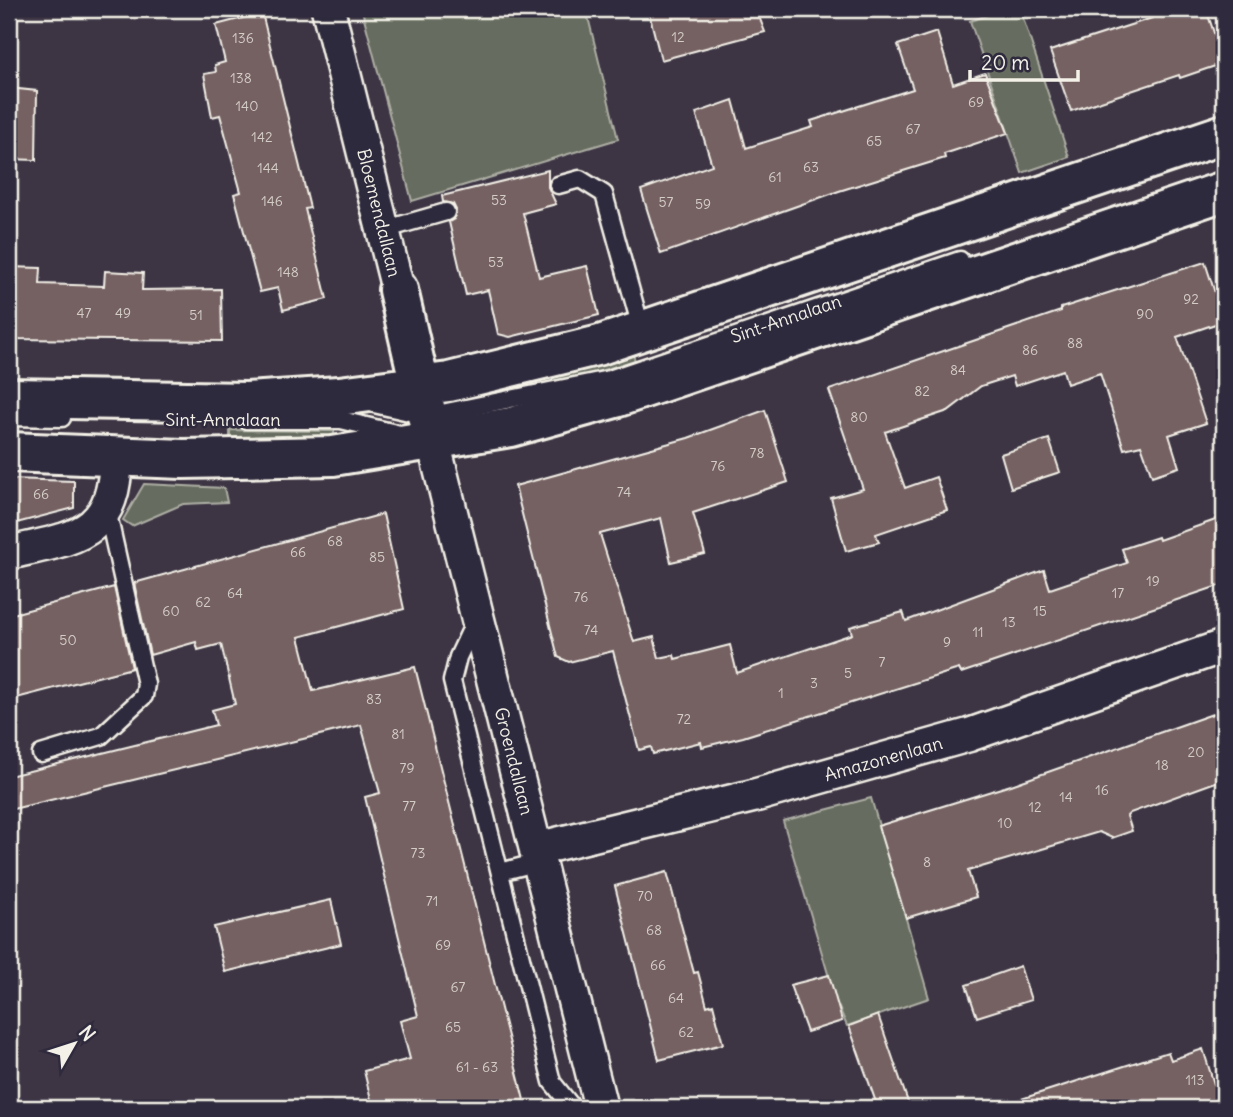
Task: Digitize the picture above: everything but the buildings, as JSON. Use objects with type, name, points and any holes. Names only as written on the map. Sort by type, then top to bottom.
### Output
[{"type":"main road","name":"Sint-Annalaan","points":[[9,453],[250,460],[345,455],[427,415],[600,345],[1224,134]]},
{"type":"main road","name":"Sint-Annalaan","points":[[9,398],[247,402],[339,396],[427,415],[511,427],[615,398],[1224,191]]},
{"type":"main road","name":"Bloemendallaan","points":[[398,290],[427,415]]},
{"type":"street","name":"Bloemendallaan","points":[[328,9],[398,290]]},
{"type":"street","name":"Groendallaan","points":[[427,415],[601,1108]]},
{"type":"street","points":[[9,553],[71,538],[93,525],[107,509],[115,485],[116,455]]},
{"type":"street","name":"Amazonenlaan","points":[[538,856],[909,753],[1224,646]]},
{"type":"lane","points":[[558,185],[580,179],[604,194],[642,331]]},
{"type":"lane","points":[[383,230],[446,212]]},
{"type":"lane","name":"Sint-Annalaan","points":[[228,420],[341,420],[427,415],[609,379],[980,254]]},
{"type":"lane","points":[[9,417],[74,418]]},
{"type":"lane","points":[[41,754],[101,736],[144,696],[146,684],[107,509]]},
{"type":"lane","points":[[477,616],[458,657],[452,681],[552,1082],[573,1108]]},
{"type":"lane","points":[[500,872],[538,856]]},
{"type":"green space","points":[[586,9],[618,139],[412,201],[362,10]]},
{"type":"green space","points":[[1006,9],[1020,9],[1069,157],[1022,173],[970,21]]},
{"type":"green space","points":[[629,345],[635,360],[568,381],[512,392],[509,379]]},
{"type":"green space","points":[[230,430],[334,431],[335,446],[230,450]]},
{"type":"green space","points":[[144,484],[224,488],[227,502],[183,504],[132,526],[123,520]]},
{"type":"green space","points":[[871,798],[929,998],[847,1026],[836,1001],[783,821]]}]
